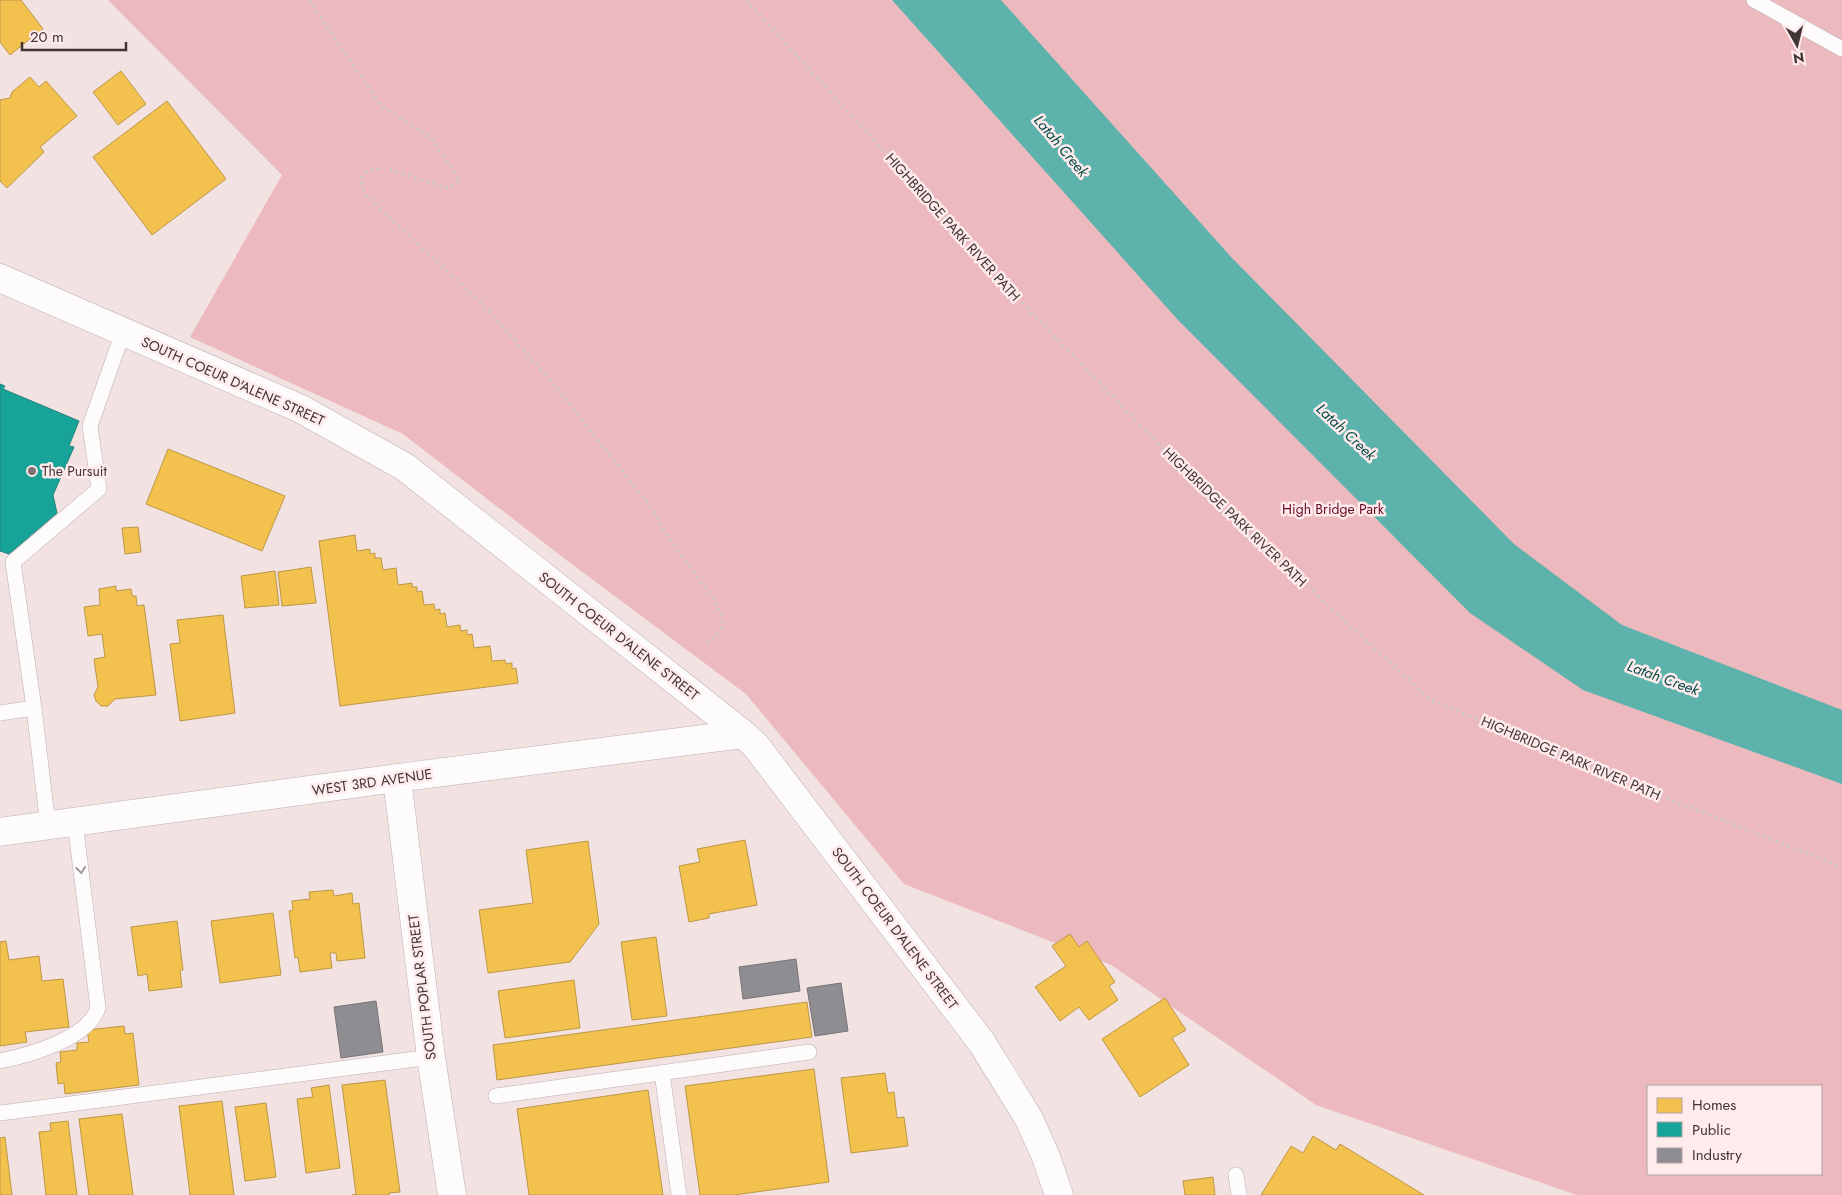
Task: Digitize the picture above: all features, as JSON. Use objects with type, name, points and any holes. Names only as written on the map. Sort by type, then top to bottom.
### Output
[{"type":"street","name":"SOUTH COEUR D'ALENE STREET","points":[[0,278],[301,409],[405,468],[743,734],[756,746],[982,1043],[1029,1119],[1046,1157],[1059,1195]]},
{"type":"street","name":"WEST 3RD AVENUE","points":[[0,832],[397,778],[743,734]]},
{"type":"street","name":"SOUTH POPLAR STREET","points":[[397,778],[430,1058],[452,1195]]},
{"type":"lane","points":[[1754,0],[1842,49]]},
{"type":"lane","points":[[48,826],[34,708],[13,562],[99,489],[90,426],[124,332]]},
{"type":"lane","points":[[0,713],[34,708]]},
{"type":"lane","points":[[0,1061],[40,1051],[64,1040],[96,1016],[98,1008],[75,822]]},
{"type":"lane","points":[[496,1096],[810,1052]]},
{"type":"lane","points":[[0,1113],[430,1058]]},
{"type":"lane","points":[[662,1073],[679,1195]]},
{"type":"lane","points":[[1236,1175],[1239,1195]]},
{"type":"path","points":[[309,0],[380,105],[431,138],[460,180],[448,188],[385,168],[366,171],[360,181],[366,195],[482,304],[551,381],[651,507],[675,548],[715,600],[722,619],[721,629],[708,643]]},
{"type":"path","name":"HIGHBRIDGE PARK RIVER PATH","points":[[746,0],[1027,308],[1206,494],[1431,700],[1674,801],[1842,867]]},
{"type":"green space","name":"High Bridge Park","points":[[108,0],[1842,0],[1842,1195],[1577,1195],[1316,1105],[1111,965],[904,884],[746,694],[565,559],[403,434],[190,337],[282,175]]},
{"type":"water","name":"Latah Creek","points":[[892,0],[1001,0],[1232,258],[1514,544],[1622,625],[1842,710],[1842,784],[1583,690],[1470,613],[1178,320]]},
{"type":"building: Homes","points":[[0,0],[21,0],[43,29],[10,55],[0,42]]},
{"type":"building: Homes","points":[[121,71],[146,104],[118,125],[93,92]]},
{"type":"building: Homes","points":[[30,77],[39,87],[46,81],[77,116],[40,147],[44,152],[7,188],[0,181],[0,100],[10,98],[12,92]]},
{"type":"building: Homes","points":[[167,101],[226,179],[152,235],[93,157]]},
{"type":"building: Homes","points":[[168,449],[285,496],[262,551],[146,504]]},
{"type":"building: Homes","points":[[138,527],[141,552],[125,554],[122,528]]},
{"type":"building: Homes","points":[[355,535],[357,551],[370,549],[370,554],[375,553],[375,558],[381,558],[383,570],[396,568],[398,585],[412,583],[412,587],[417,587],[417,592],[422,591],[424,605],[434,604],[435,610],[440,609],[440,614],[445,613],[447,627],[460,625],[461,631],[467,630],[467,635],[472,634],[474,648],[490,646],[492,661],[505,660],[506,664],[512,663],[512,669],[516,668],[518,683],[340,706],[319,541]]},
{"type":"building: Homes","points":[[311,567],[316,603],[282,606],[278,572]]},
{"type":"building: Homes","points":[[275,571],[279,605],[245,608],[241,576]]},
{"type":"building: Homes","points":[[116,586],[116,591],[131,589],[132,596],[136,596],[137,606],[144,605],[156,695],[115,699],[108,706],[101,706],[96,701],[94,695],[98,687],[94,659],[105,657],[102,634],[88,636],[84,607],[100,605],[99,589]]},
{"type":"building: Homes","points":[[223,615],[235,713],[180,721],[170,644],[180,643],[177,620]]},
{"type":"building: Homes","points":[[745,840],[757,905],[709,914],[709,918],[689,922],[679,866],[700,862],[697,849]]},
{"type":"building: Homes","points":[[588,841],[599,924],[570,962],[488,973],[479,910],[533,903],[526,850]]},
{"type":"building: Homes","points":[[333,890],[334,896],[352,893],[353,904],[359,903],[365,958],[337,961],[336,953],[330,953],[332,968],[300,972],[298,957],[295,958],[289,911],[293,910],[292,901],[310,899],[309,892]]},
{"type":"building: Homes","points":[[273,913],[281,975],[220,983],[211,921]]},
{"type":"building: Homes","points":[[177,921],[183,970],[180,970],[182,987],[149,991],[147,974],[138,976],[131,927]]},
{"type":"building: Homes","points":[[1070,934],[1079,947],[1087,941],[1115,982],[1109,986],[1118,1000],[1089,1020],[1079,1007],[1060,1021],[1035,987],[1066,966],[1052,946]]},
{"type":"building: Homes","points":[[656,937],[667,1016],[632,1020],[621,942]]},
{"type":"building: Homes","points":[[6,941],[9,960],[39,956],[42,981],[63,979],[69,1027],[25,1032],[27,1042],[0,1046],[0,942]]},
{"type":"building: Homes","points":[[574,980],[580,1028],[505,1038],[498,991]]},
{"type":"building: Homes","points":[[1165,998],[1186,1030],[1172,1038],[1189,1065],[1140,1097],[1102,1039]]},
{"type":"building: Homes","points":[[807,1002],[812,1037],[497,1080],[493,1045]]},
{"type":"building: Homes","points":[[124,1026],[125,1034],[133,1033],[139,1085],[65,1094],[64,1083],[58,1084],[56,1063],[61,1062],[60,1052],[77,1050],[77,1043],[89,1042],[87,1030]]},
{"type":"building: Homes","points":[[814,1069],[829,1182],[734,1195],[700,1195],[685,1086]]},
{"type":"building: Homes","points":[[885,1073],[888,1093],[894,1092],[897,1118],[904,1117],[908,1146],[851,1153],[841,1078]]},
{"type":"building: Homes","points":[[385,1080],[400,1192],[389,1193],[389,1195],[352,1195],[356,1194],[342,1085]]},
{"type":"building: Homes","points":[[329,1085],[340,1168],[306,1173],[297,1099],[313,1097],[311,1088]]},
{"type":"building: Homes","points":[[648,1090],[663,1195],[529,1195],[517,1109]]},
{"type":"building: Homes","points":[[222,1101],[234,1195],[190,1195],[179,1106]]},
{"type":"building: Homes","points":[[266,1103],[276,1177],[245,1181],[235,1107]]},
{"type":"building: Homes","points":[[122,1114],[133,1195],[89,1195],[79,1119]]},
{"type":"building: Homes","points":[[68,1121],[77,1195],[46,1195],[39,1132],[51,1131],[50,1123]]},
{"type":"building: Homes","points":[[1313,1136],[1336,1150],[1340,1144],[1424,1195],[1261,1195],[1291,1146],[1303,1153]]},
{"type":"building: Homes","points":[[5,1137],[12,1195],[0,1195],[0,1138]]},
{"type":"building: Homes","points":[[1213,1177],[1215,1195],[1185,1195],[1183,1181]]},
{"type":"building: Public","name":"The Pursuit","points":[[0,384],[5,386],[3,389],[79,421],[69,446],[74,447],[53,495],[57,513],[9,554],[0,551]]},
{"type":"building: Industry","points":[[796,959],[800,991],[743,999],[739,967]]},
{"type":"building: Industry","points":[[841,983],[848,1031],[815,1036],[807,988]]},
{"type":"building: Industry","points":[[376,1001],[383,1052],[341,1058],[334,1007]]},
{"type":"place","name":"The Pursuit","points":[[32,471]]}]
